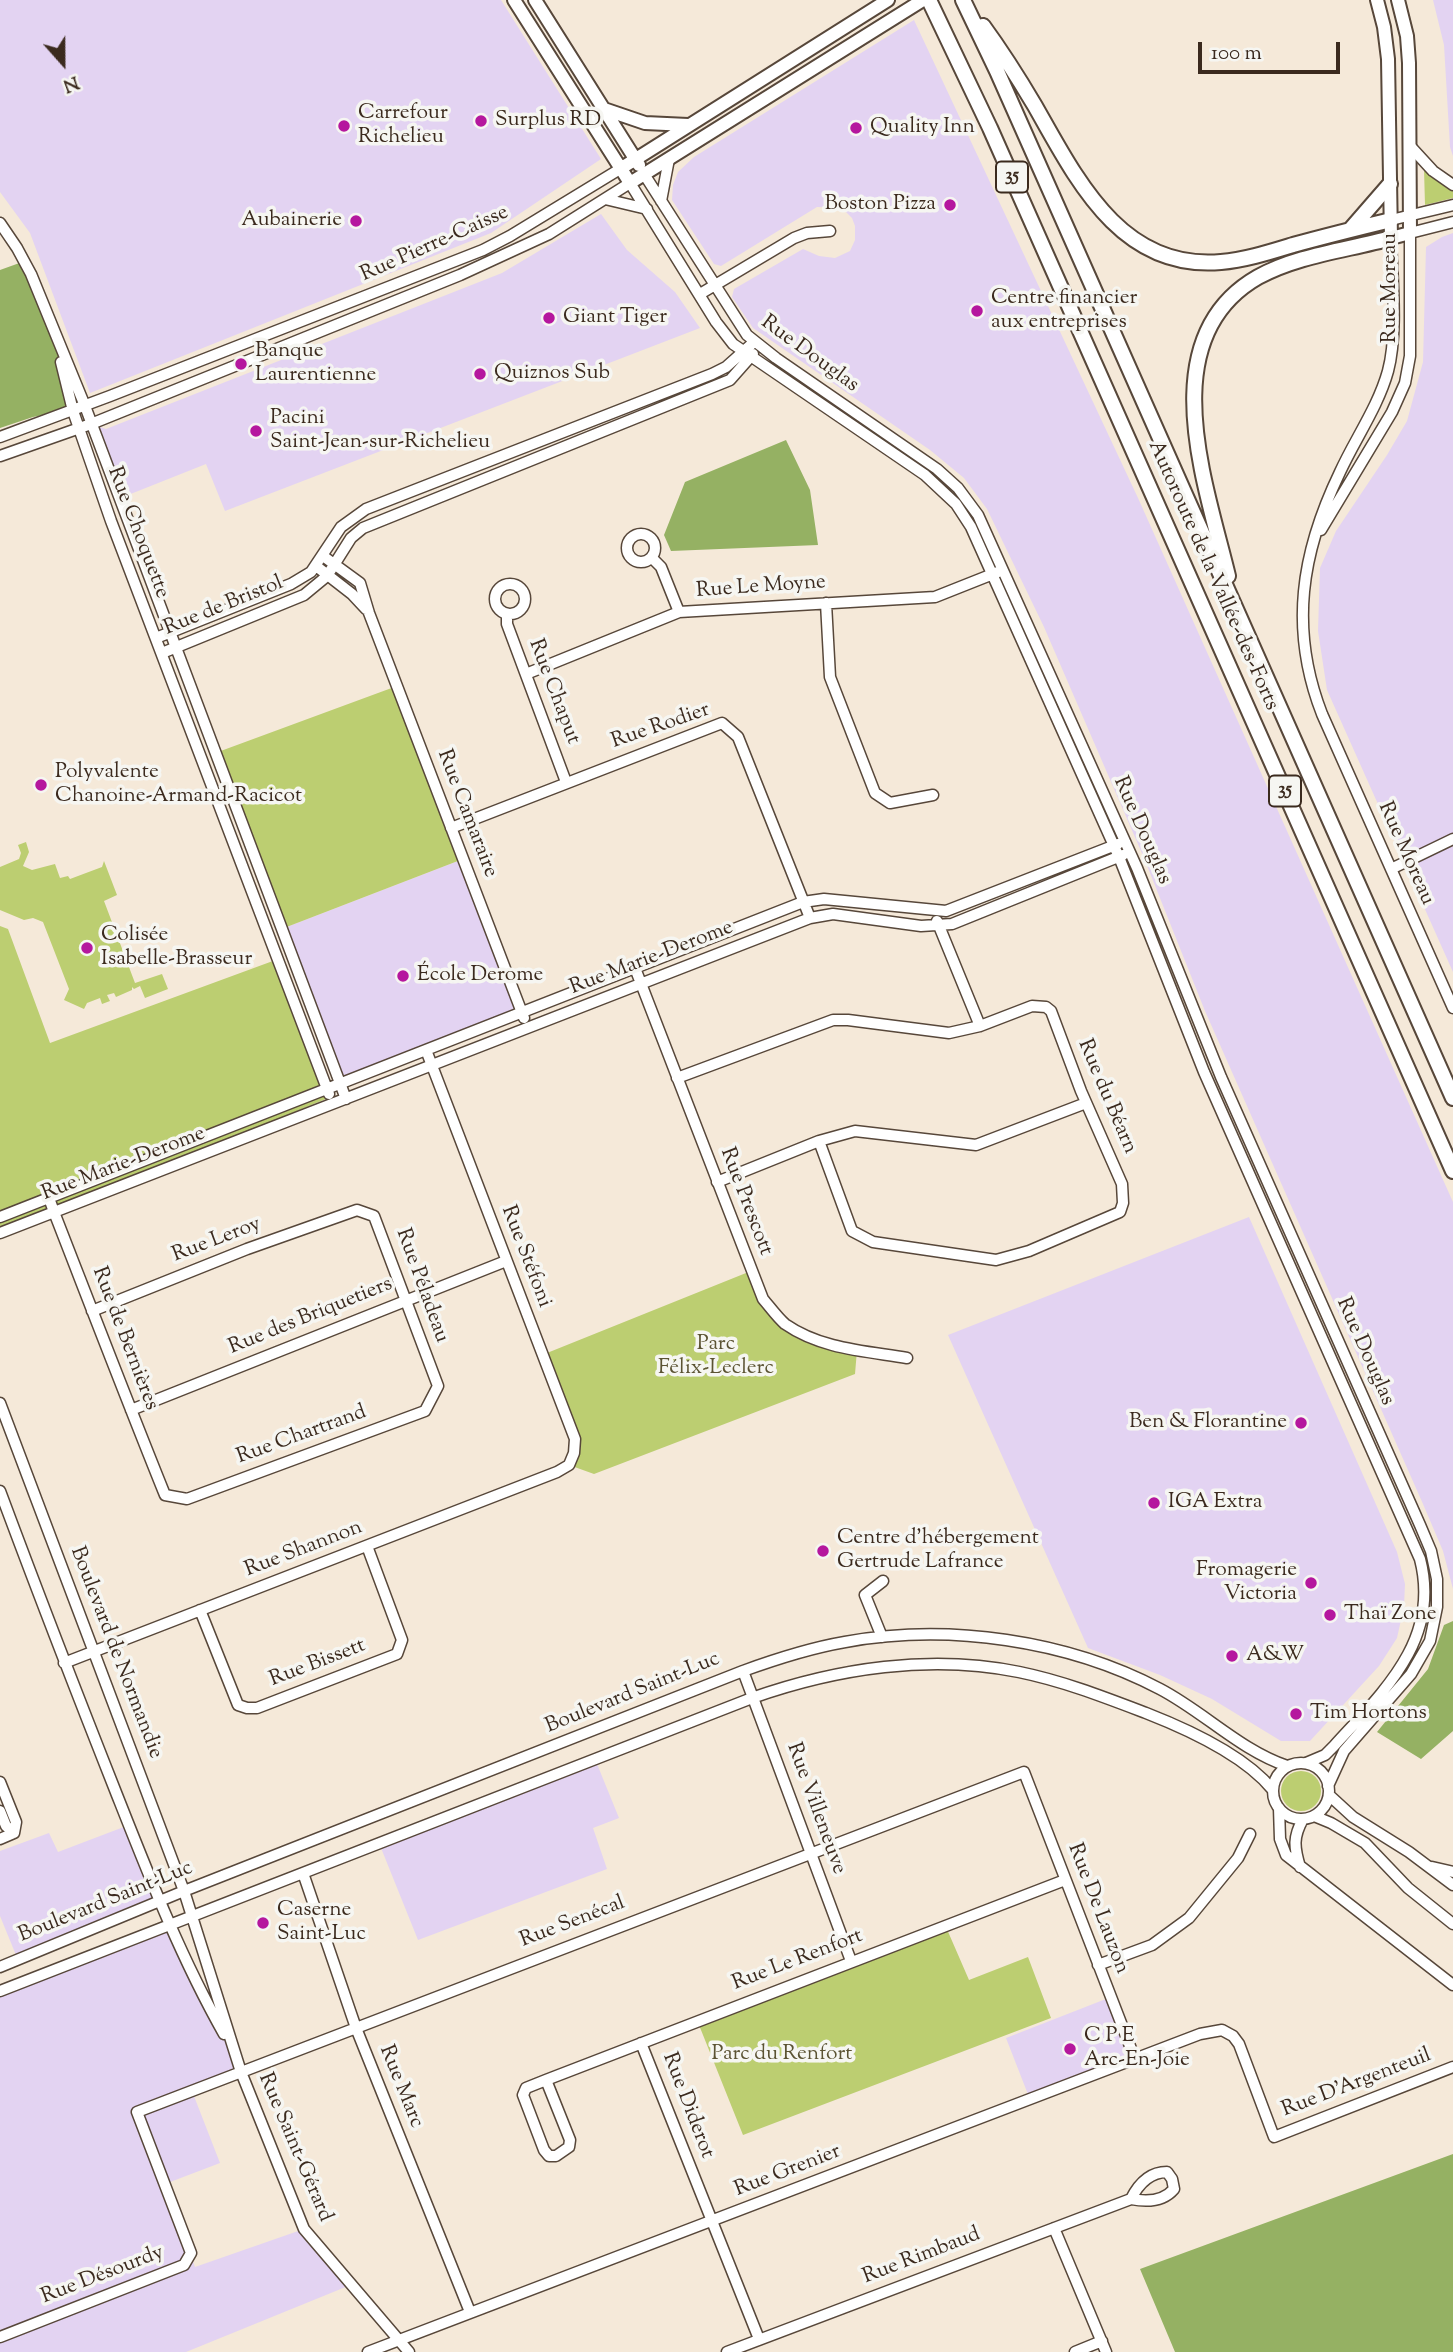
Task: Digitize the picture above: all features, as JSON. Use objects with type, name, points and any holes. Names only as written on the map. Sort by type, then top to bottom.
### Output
[{"type":"highway","name":"Autoroute de la Vallée-des-Forts","points":[[925,0],[962,67],[1453,1171]]},
{"type":"highway","name":"Autoroute de la Vallée-des-Forts","points":[[964,0],[1453,1098]]},
{"type":"highway","points":[[964,0],[1015,71],[1069,166],[1091,198],[1115,225],[1146,248],[1184,261],[1223,262],[1391,220]]},
{"type":"highway","points":[[1350,230],[1390,184]]},
{"type":"highway","points":[[1237,611],[1198,445],[1194,378],[1202,345],[1225,306],[1259,277],[1301,260],[1391,238]]},
{"type":"main road","name":"Rue Douglas","points":[[514,0],[630,183]]},
{"type":"main road","name":"Rue Douglas","points":[[535,0],[644,174]]},
{"type":"main road","name":"Rue Pierre-Caisse","points":[[620,169],[888,0]]},
{"type":"main road","name":"Rue Pierre-Caisse","points":[[630,183],[925,0]]},
{"type":"main road","name":"Rue Moreau","points":[[1377,0],[1388,59],[1391,238]]},
{"type":"main road","name":"Rue Moreau","points":[[1398,0],[1408,50],[1410,233]]},
{"type":"main road","points":[[604,109],[645,123],[689,125]]},
{"type":"main road","points":[[1391,238],[1410,233]]},
{"type":"street","points":[[1410,146],[1433,171],[1453,185]]},
{"type":"street","points":[[661,201],[669,159]]},
{"type":"street","name":"Rue Pierre-Caisse","points":[[0,437],[73,411],[483,250],[620,169]]},
{"type":"street","name":"Rue Douglas","points":[[644,174],[740,327],[757,344],[944,475],[974,508],[1130,852],[1221,1077],[1420,1525],[1434,1562],[1437,1604],[1432,1634],[1426,1650],[1406,1680],[1344,1751],[1329,1791]]},
{"type":"street","name":"Rue Pierre-Caisse","points":[[0,456],[91,424],[460,275],[549,234],[630,183]]},
{"type":"street","name":"Rue Douglas","points":[[630,183],[728,339],[746,354],[915,468],[941,489],[967,519],[1119,857],[1205,1072],[1413,1541],[1422,1566],[1423,1610],[1419,1631],[1409,1656],[1334,1746],[1325,1755],[1306,1763]]},
{"type":"street","points":[[605,199],[647,209]]},
{"type":"street","points":[[1391,220],[1453,205]]},
{"type":"street","points":[[1410,233],[1453,222]]},
{"type":"street","name":"Rue Choquette","points":[[0,223],[31,274],[85,406],[346,1099]]},
{"type":"street","points":[[699,294],[794,238],[807,233],[830,231]]},
{"type":"street","name":"Rue Moreau","points":[[1310,552],[1392,412],[1405,383],[1410,356],[1410,233]]},
{"type":"street","name":"Rue Moreau","points":[[1391,238],[1392,342],[1389,367],[1381,391],[1334,485],[1310,552],[1303,584],[1302,621],[1312,684],[1322,714],[1453,1008]]},
{"type":"street","name":"Rue Choquette","points":[[54,335],[73,411],[107,511],[333,1104]]},
{"type":"street","name":"Rue de Bristol","points":[[156,638],[291,584],[311,572],[341,527],[366,509],[722,370],[757,344]]},
{"type":"street","name":"Rue de Bristol","points":[[162,653],[304,594],[327,576],[351,538],[363,528],[730,380],[746,354]]},
{"type":"street","points":[[601,417],[606,430]]},
{"type":"street","points":[[465,472],[471,483]]},
{"type":"street","name":"Rue Camaraire","points":[[323,556],[360,583],[369,613],[527,1028]]},
{"type":"street","points":[[652,558],[661,567],[679,612]]},
{"type":"street","name":"Rue Camaraire","points":[[316,566],[352,594],[369,613]]},
{"type":"street","name":"Rue Le Moyne","points":[[526,674],[679,612],[935,597],[1004,570]]},
{"type":"street","points":[[826,603],[830,677],[875,793],[890,803],[933,795]]},
{"type":"street","name":"Rue Chaput","points":[[507,614],[507,624],[566,782]]},
{"type":"street","name":"Rue Rodier","points":[[451,828],[722,723],[738,737],[810,918]]},
{"type":"street","points":[[195,741],[209,736]]},
{"type":"street","points":[[1391,869],[1453,839]]},
{"type":"street","name":"Rue Marie-Derome","points":[[0,1217],[803,902],[824,899],[946,911],[1125,841]]},
{"type":"street","name":"Rue Marie-Derome","points":[[0,1233],[810,918],[833,914],[921,926],[952,924],[1130,852]]},
{"type":"street","points":[[248,881],[261,877]]},
{"type":"street","points":[[932,911],[980,1026]]},
{"type":"street","name":"Rue Prescott","points":[[635,968],[763,1299],[783,1322],[808,1337],[834,1346],[907,1358]]},
{"type":"street","name":"Rue du Béarn","points":[[677,1078],[834,1020],[949,1033],[980,1026],[1032,1006],[1046,1007],[1051,1011],[1086,1103],[1122,1184],[1123,1203],[1120,1212],[1029,1251],[996,1260],[873,1242],[852,1231],[818,1141]]},
{"type":"street","name":"Rue Stéfoni","points":[[426,1050],[575,1439],[569,1465],[556,1472]]},
{"type":"street","points":[[717,1182],[818,1141],[855,1131],[976,1145],[1086,1103]]},
{"type":"street","name":"Rue de Bernières","points":[[49,1198],[165,1495]]},
{"type":"street","name":"Rue Péladeau","points":[[357,1210],[374,1216],[438,1387]]},
{"type":"street","name":"Rue Leroy","points":[[92,1311],[247,1249],[357,1210]]},
{"type":"street","name":"Rue des Briquetiers","points":[[131,1410],[506,1261]]},
{"type":"street","name":"Rue Chartrand","points":[[165,1495],[187,1499],[425,1410],[438,1387]]},
{"type":"street","name":"Boulevard de Normandie","points":[[0,1403],[192,1918]]},
{"type":"street","name":"Rue Shannon","points":[[64,1663],[556,1472]]},
{"type":"street","points":[[0,1491],[64,1663],[170,1925]]},
{"type":"street","name":"Rue Bissett","points":[[200,1610],[238,1705],[247,1708],[257,1707],[397,1654],[402,1640],[367,1546]]},
{"type":"street","points":[[882,1637],[865,1595],[883,1581]]},
{"type":"street","name":"Boulevard Saint-Luc","points":[[0,1967],[184,1891],[743,1671],[802,1651],[846,1641],[926,1635],[998,1640],[1047,1648],[1104,1665],[1157,1688],[1190,1706],[1254,1751],[1287,1766]]},
{"type":"street","name":"Boulevard Saint-Luc","points":[[0,1991],[752,1698],[827,1675],[898,1665],[974,1666],[1008,1670],[1068,1684],[1177,1724],[1257,1772],[1272,1789]]},
{"type":"street","name":"Rue Villeneuve","points":[[743,1671],[851,1961]]},
{"type":"street","points":[[1453,1885],[1353,1817],[1329,1791],[1320,1772],[1306,1763],[1287,1766],[1278,1774],[1272,1789],[1279,1808],[1281,1845],[1286,1855],[1453,1985]]},
{"type":"street","name":"Rue Senécal","points":[[137,2112],[1024,1772]]},
{"type":"street","name":"Rue De Lauzon","points":[[1024,1772],[1135,2059]]},
{"type":"street","points":[[0,1782],[16,1822],[14,1833]]},
{"type":"street","points":[[1300,1867],[1294,1844],[1295,1834],[1309,1817],[1324,1808],[1329,1791]]},
{"type":"street","points":[[1279,1808],[1288,1815],[1331,1822],[1364,1843],[1408,1888],[1453,1924]]},
{"type":"street","points":[[0,1811],[6,1826],[14,1833]]},
{"type":"street","points":[[0,1839],[14,1833]]},
{"type":"street","points":[[1098,1965],[1152,1945],[1189,1919],[1238,1858],[1250,1834]]},
{"type":"street","points":[[1428,1866],[1453,1872]]},
{"type":"street","name":"Rue Marc","points":[[303,1873],[356,2028],[470,2312]]},
{"type":"street","name":"Rue Le Renfort","points":[[546,2080],[570,2140],[569,2147],[556,2157],[544,2150],[523,2095],[526,2088],[546,2080],[851,1961],[1065,1880]]},
{"type":"street","name":"Rue Saint-Gérard","points":[[192,1918],[233,2050],[304,2229],[409,2352]]},
{"type":"street","name":"Rue Saint-Gérard","points":[[170,1925],[200,1992],[233,2050]]},
{"type":"street","name":"Rue Grenier","points":[[368,2352],[1200,2034],[1222,2030],[1233,2036],[1239,2044],[1274,2137]]},
{"type":"street","name":"Rue Diderot","points":[[641,2043],[759,2339]]},
{"type":"street","name":"Rue D'Argenteuil","points":[[1274,2137],[1453,2067]]},
{"type":"street","name":"Rue Désourdy","points":[[0,2337],[184,2265],[191,2253],[137,2112]]},
{"type":"street","name":"Rue Rimbaud","points":[[727,2352],[1131,2199]]},
{"type":"street","points":[[1054,2228],[1106,2352]]},
{"type":"street","points":[[1075,2352],[1101,2341]]},
{"type":"shaded area","points":[[0,0],[501,0],[601,159],[491,233],[90,393],[30,233],[0,192]]},
{"type":"shaded area","points":[[1433,0],[1453,0],[1453,156],[1450,147],[1444,45]]},
{"type":"shaded area","points":[[914,20],[1138,498],[1453,1202],[1453,1589],[1443,1551],[1423,1504],[1205,1011],[1144,858],[1044,627],[987,509],[964,478],[930,450],[753,328],[732,297],[734,289],[803,249],[819,256],[835,258],[850,251],[855,240],[852,218],[842,208],[817,207],[721,266],[714,264],[672,200],[673,185],[678,172],[694,157]]},
{"type":"shaded area","points":[[601,214],[627,250],[675,292],[700,328],[225,511],[206,464],[118,499],[91,424],[106,429],[502,273]]},
{"type":"shaded area","points":[[1453,233],[1453,972],[1327,690],[1318,631],[1320,568],[1336,531],[1407,421],[1423,362],[1426,247]]},
{"type":"shaded area","name":"École Derome","points":[[463,859],[522,1012],[340,1084],[284,928]]},
{"type":"shaded area","points":[[1249,1217],[1397,1552],[1405,1584],[1404,1606],[1397,1638],[1379,1666],[1310,1741],[1281,1741],[1212,1699],[1160,1675],[1088,1648],[948,1335]]},
{"type":"shaded area","points":[[595,1759],[619,1818],[593,1828],[607,1869],[418,1940],[379,1843]]},
{"type":"shaded area","points":[[129,1825],[160,1902],[18,1960],[0,1916],[0,1851],[49,1833],[58,1852]]},
{"type":"shaded area","points":[[170,1925],[233,2050],[241,2072],[192,2091],[220,2163],[165,2184],[195,2267],[304,2229],[353,2284],[186,2352],[0,2352],[0,1991]]},
{"type":"shaded area","name":"C P E Arc-En-Joie","points":[[1111,1997],[1135,2059],[1029,2097],[1006,2038]]},
{"type":"green space","points":[[1424,169],[1453,191],[1453,198],[1425,205]]},
{"type":"green space","points":[[25,261],[59,349],[73,409],[33,417],[0,428],[0,270]]},
{"type":"green space","points":[[786,440],[810,490],[818,545],[671,551],[664,535],[685,482]]},
{"type":"green space","points":[[397,686],[463,859],[284,928],[218,752]]},
{"type":"green space","name":"Colisée Isabelle-Brasseur","points":[[26,842],[29,852],[23,866],[32,870],[55,864],[60,878],[68,876],[70,879],[102,867],[104,861],[117,895],[104,901],[135,983],[162,974],[168,989],[145,998],[140,986],[134,989],[132,987],[132,990],[116,997],[114,993],[107,995],[110,1001],[102,1004],[100,998],[87,1003],[84,1009],[64,1000],[69,989],[43,922],[33,918],[24,920],[0,910],[0,867],[19,859],[21,853],[18,845]]},
{"type":"green space","points":[[0,926],[8,929],[50,1043],[281,958],[333,1096],[0,1232]]},
{"type":"green space","name":"Parc Félix-Leclerc","points":[[751,1271],[763,1299],[808,1337],[857,1350],[855,1374],[594,1474],[569,1465],[575,1439],[542,1355]]},
{"type":"green space","points":[[1453,1621],[1453,1731],[1421,1759],[1377,1732],[1428,1669],[1444,1625]]},
{"type":"green space","points":[[1301,1771],[1315,1777],[1321,1791],[1315,1805],[1301,1811],[1287,1805],[1281,1791],[1287,1777]]},
{"type":"green space","name":"Parc du Renfort","points":[[946,1927],[969,1980],[1028,1957],[1051,2018],[743,2135],[697,2020]]},
{"type":"green space","points":[[1453,2154],[1453,2352],[1175,2352],[1140,2269]]},
{"type":"place","name":"Surplus RD","points":[[481,121]]},
{"type":"place","name":"Carrefour Richelieu","points":[[344,126]]},
{"type":"place","name":"Quality Inn","points":[[856,128]]},
{"type":"place","name":"Boston Pizza","points":[[950,205]]},
{"type":"place","name":"Aubainerie","points":[[356,221]]},
{"type":"place","name":"Centre financier aux entreprises","points":[[977,311]]},
{"type":"place","name":"Giant Tiger","points":[[549,318]]},
{"type":"place","name":"Banque Laurentienne","points":[[241,364]]},
{"type":"place","name":"Quiznos Sub","points":[[480,374]]},
{"type":"place","name":"Pacini Saint-Jean-sur-Richelieu","points":[[256,431]]},
{"type":"place","name":"Polyvalente Chanoine-Armand-Racicot","points":[[41,785]]},
{"type":"place","name":"Colisée Isabelle-Brasseur","points":[[87,948]]},
{"type":"place","name":"École Derome","points":[[403,976]]},
{"type":"place","name":"Ben & Florantine","points":[[1301,1423]]},
{"type":"place","name":"IGA Extra","points":[[1154,1503]]},
{"type":"place","name":"Centre d'hébergement Gertrude Lafrance","points":[[823,1551]]},
{"type":"place","name":"Fromagerie Victoria","points":[[1311,1583]]},
{"type":"place","name":"Thaï Zone","points":[[1330,1615]]},
{"type":"place","name":"A&W","points":[[1232,1656]]},
{"type":"place","name":"Tim Hortons","points":[[1296,1714]]},
{"type":"place","name":"Caserne Saint-Luc","points":[[263,1923]]},
{"type":"place","name":"C P E Arc-En-Joie","points":[[1070,2049]]}]
